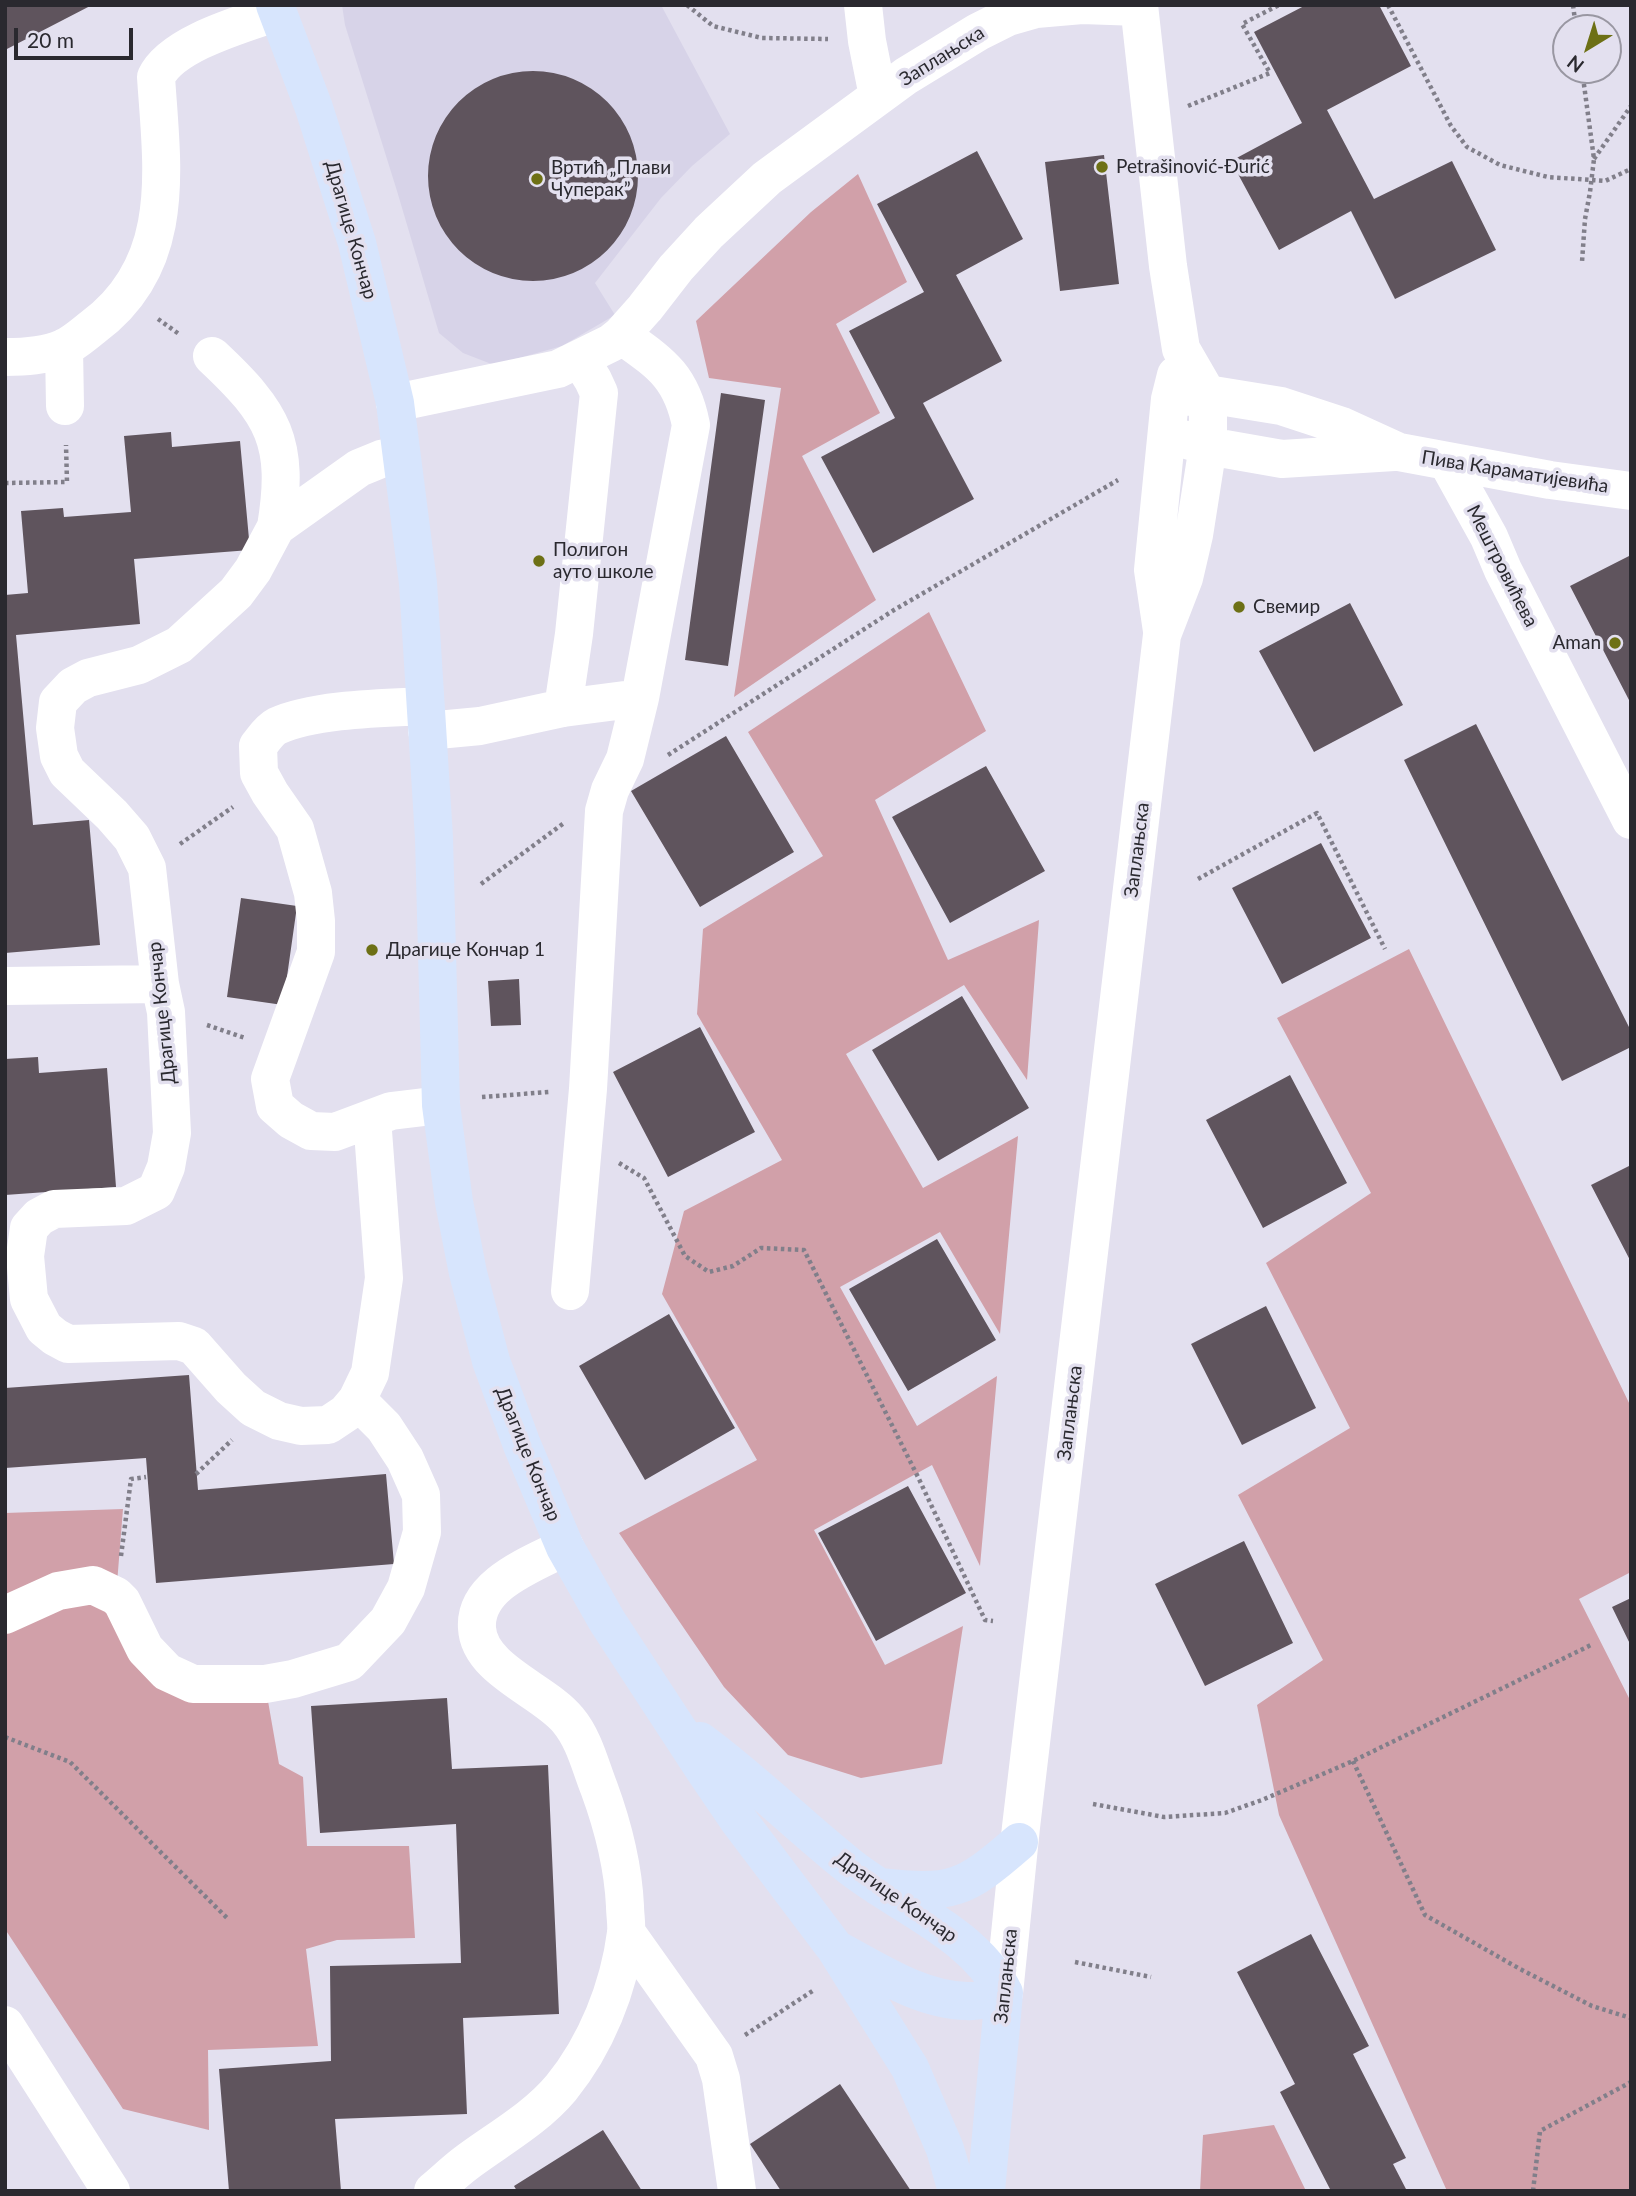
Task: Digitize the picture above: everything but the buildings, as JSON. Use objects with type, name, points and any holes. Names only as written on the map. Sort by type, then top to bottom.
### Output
[{"type":"main road","name":"Драгице Кончар","points":[[276,9],[314,108],[357,243],[395,403],[418,583],[434,851],[441,1105],[468,1273],[491,1361],[522,1445],[565,1547],[607,1621],[739,1821],[835,1948],[910,2067],[945,2149],[957,2191]]},
{"type":"main road","name":"Драгице Кончар","points":[[680,1730],[711,1749],[810,1834],[876,1886],[968,1948],[991,1971],[1004,1993]]},
{"type":"main road","points":[[876,1886],[917,1891],[937,1891],[952,1887],[976,1878],[1019,1842]]},
{"type":"main road","points":[[835,1948],[906,1986],[933,1996],[966,2001],[984,2000],[1004,1993]]},
{"type":"main road","name":"Заплањска","points":[[986,2191],[1004,1993]]},
{"type":"street","name":"Заплањска","points":[[865,23],[878,96],[926,63],[1008,17],[1036,9],[1070,6],[1139,6],[1168,266],[1181,349],[1181,409],[1164,478],[1153,570],[1163,635]]},
{"type":"street","name":"Драгице Кончар","points":[[5,358],[35,356],[64,348],[105,318],[124,296],[141,271],[154,243],[162,167],[156,77],[159,71],[179,51],[276,9]]},
{"type":"street","points":[[395,403],[558,369],[621,335],[676,268],[742,200],[767,178],[878,96]]},
{"type":"street","points":[[570,1291],[588,1089],[604,811],[610,790],[625,759],[640,698],[691,425],[687,404],[678,384],[656,360],[621,335]]},
{"type":"street","points":[[64,348],[65,406]]},
{"type":"street","points":[[212,356],[252,396],[279,444],[282,492],[276,527]]},
{"type":"street","points":[[563,708],[574,634],[598,393],[580,359]]},
{"type":"street","name":"Пива Караматијевића","points":[[1181,409],[1281,406],[1342,426],[1399,452],[1448,463],[1631,491]]},
{"type":"street","name":"Заплањска","points":[[1004,1993],[1019,1842],[1163,635],[1187,568],[1208,446],[1181,409]]},
{"type":"street","name":"Пива Караматијевића","points":[[1181,409],[1208,446],[1282,459],[1399,452]]},
{"type":"street","name":"Драгице Кончар","points":[[372,1118],[384,1278],[370,1373],[358,1400],[346,1413],[328,1425],[301,1426],[279,1420],[253,1408],[194,1346],[179,1341],[68,1344],[44,1328],[29,1298],[25,1256],[29,1228],[39,1217],[54,1209],[126,1206],[156,1191],[166,1167],[172,1133],[166,1012],[160,984],[147,867],[132,838],[113,815],[67,772],[59,756],[55,728],[58,702],[74,686],[88,678],[139,664],[179,645],[236,593],[253,570],[276,527],[359,468],[382,458],[401,455]]},
{"type":"street","name":"Мештровићева","points":[[1448,463],[1489,537],[1503,570],[1631,820]]},
{"type":"street","points":[[441,1105],[391,1111],[335,1132],[311,1131],[291,1120],[275,1106],[270,1079],[316,952],[316,921],[313,894],[295,829],[259,773],[258,746],[273,727],[301,718],[372,708],[480,726],[563,708],[640,698]]},
{"type":"street","points":[[5,986],[160,984]]},
{"type":"street","points":[[5,1615],[58,1591],[93,1585],[116,1596],[122,1602],[145,1649],[167,1672],[193,1684],[265,1684],[293,1679],[349,1662],[388,1621],[406,1588],[422,1532],[421,1495],[405,1460],[384,1427],[358,1400]]},
{"type":"street","points":[[433,2191],[464,2165],[542,2109],[580,2063],[596,2035],[612,1995],[626,1931],[623,1880],[611,1820],[586,1750],[568,1719],[488,1655],[480,1643],[477,1629],[478,1614],[493,1590],[508,1578],[565,1547]]},
{"type":"street","points":[[626,1931],[714,2056],[721,2079],[737,2191]]},
{"type":"street","points":[[5,2025],[111,2191]]},
{"type":"path","points":[[687,5],[713,26],[762,38],[817,38],[865,23]]},
{"type":"path","points":[[1182,109],[1270,73],[1242,24],[1279,5]]},
{"type":"path","points":[[1388,5],[1451,127],[1467,147],[1500,165],[1548,177],[1605,181],[1631,169]]},
{"type":"path","points":[[1582,262],[1594,159],[1584,84]]},
{"type":"path","points":[[1594,159],[1631,106]]},
{"type":"path","points":[[124,296],[212,356]]},
{"type":"path","points":[[5,483],[67,482],[65,406]]},
{"type":"path","points":[[675,750],[894,610],[1118,480]]},
{"type":"path","points":[[481,884],[610,790]]},
{"type":"path","points":[[147,867],[230,808]]},
{"type":"path","points":[[1198,879],[1317,813],[1385,949]]},
{"type":"path","points":[[482,1097],[588,1089]]},
{"type":"path","points":[[582,1141],[644,1178],[685,1256],[709,1272],[733,1266],[761,1248],[804,1250],[918,1477],[985,1620],[993,1621]]},
{"type":"path","points":[[196,1474],[231,1441],[253,1408]]},
{"type":"path","points":[[116,1596],[131,1479],[146,1477]]},
{"type":"path","points":[[1093,1804],[1164,1817],[1224,1813],[1262,1800],[1353,1761],[1591,1645]]},
{"type":"path","points":[[5,1737],[70,1762],[227,1918]]},
{"type":"path","points":[[1353,1761],[1425,1915],[1592,2006],[1631,2018]]},
{"type":"path","points":[[1075,1962],[1151,1977]]},
{"type":"path","points":[[714,2056],[816,1989]]},
{"type":"path","points":[[1533,2191],[1540,2131],[1631,2082]]},
{"type":"shaded area","name":"Вртић „Плави Чуперак”","points":[[342,5],[661,5],[730,134],[692,166],[661,198],[595,283],[615,315],[562,346],[494,365],[463,353],[439,333],[345,25]]},
{"type":"shaded area","points":[[858,174],[907,282],[836,324],[880,413],[802,456],[876,600],[734,697],[781,388],[709,378],[696,321],[811,212]]},
{"type":"shaded area","points":[[929,612],[986,731],[875,800],[948,960],[1039,920],[1027,1080],[964,985],[846,1054],[923,1188],[1018,1136],[1000,1334],[940,1232],[840,1287],[917,1426],[997,1376],[980,1566],[932,1465],[814,1530],[885,1665],[963,1626],[942,1764],[861,1778],[788,1755],[724,1687],[619,1533],[757,1460],[662,1294],[684,1211],[782,1160],[697,1014],[703,929],[823,856],[748,732]]},
{"type":"shaded area","points":[[1409,949],[1631,1407],[1631,1572],[1579,1599],[1631,1702],[1631,2191],[1447,2191],[1279,1815],[1257,1705],[1323,1660],[1238,1495],[1350,1428],[1266,1263],[1371,1193],[1277,1018]]},
{"type":"shaded area","points":[[123,1509],[116,1596],[167,1672],[265,1684],[279,1764],[303,1777],[307,1846],[409,1846],[415,1938],[337,1940],[306,1949],[318,2046],[208,2050],[209,2130],[123,2109],[5,1929],[5,1513]]},
{"type":"shaded area","points":[[1274,2125],[1306,2191],[1200,2191],[1203,2135]]},
{"type":"place","name":"Petrašinović-Đurić","points":[[1102,167]]},
{"type":"place","name":"Вртић „Плави Чуперак”","points":[[537,179]]},
{"type":"place","name":"Полигон ауто школе","points":[[539,561]]},
{"type":"place","name":"Свемир","points":[[1239,607]]},
{"type":"place","name":"Aman","points":[[1615,643]]},
{"type":"place","name":"Драгице Кончар 1","points":[[372,950]]}]
